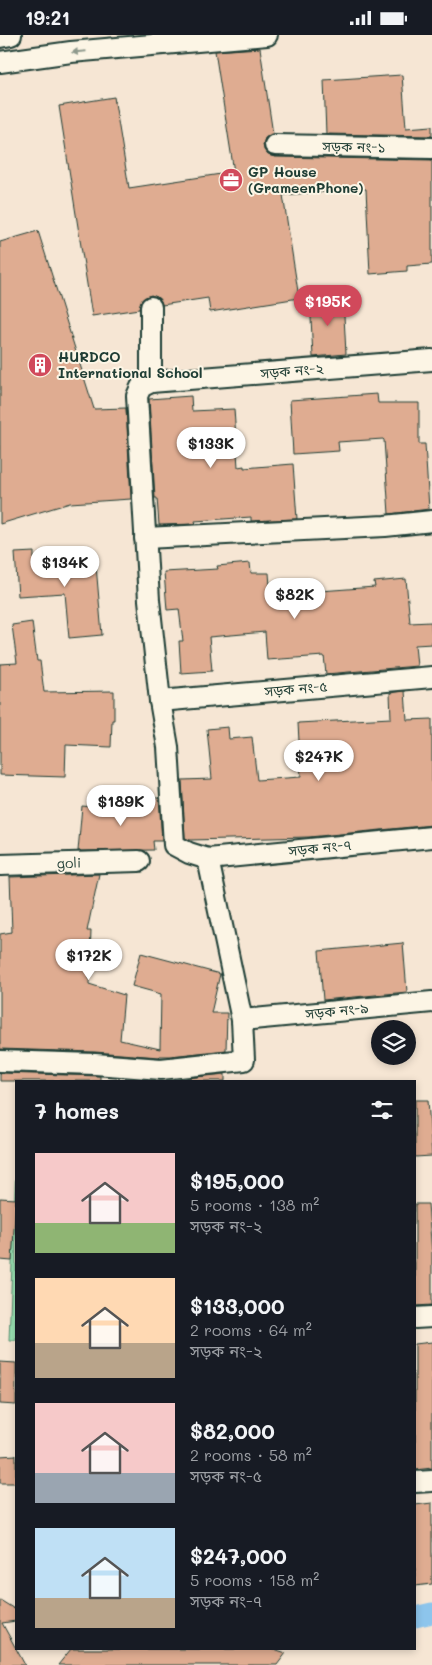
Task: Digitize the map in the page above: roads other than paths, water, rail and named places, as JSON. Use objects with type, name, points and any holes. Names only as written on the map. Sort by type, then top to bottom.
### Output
[{"type":"street","points":[[0,37],[11,35]]},
{"type":"street","points":[[0,62],[71,52],[267,35]]},
{"type":"street","name":"সড়ক নং-১","points":[[275,145],[432,148]]},
{"type":"street","points":[[0,1061],[95,1064],[161,1069],[244,1059],[242,1020],[208,859],[189,853],[174,845],[168,747],[160,701],[149,600],[137,397],[141,387],[151,382],[151,307]]},
{"type":"street","name":"সড়ক নং-২","points":[[151,382],[432,360]]},
{"type":"street","points":[[145,539],[385,526],[432,521]]},
{"type":"street","name":"সড়ক নং-৫","points":[[160,701],[432,677]]},
{"type":"street","name":"সড়ক নং-৭","points":[[208,859],[432,837]]},
{"type":"street","name":"goli","points":[[0,865],[139,861]]},
{"type":"street","name":"সড়ক নং-৯","points":[[242,1020],[432,1002]]},
{"type":"street","points":[[416,1318],[432,1317]]},
{"type":"street","points":[[416,1482],[432,1481]]},
{"type":"waterway","points":[[416,1617],[432,1613]]},
{"type":"place","name":"GP House (GrameenPhone)","points":[[231,180]]},
{"type":"place","name":"HURDCO International School","points":[[40,365]]}]
